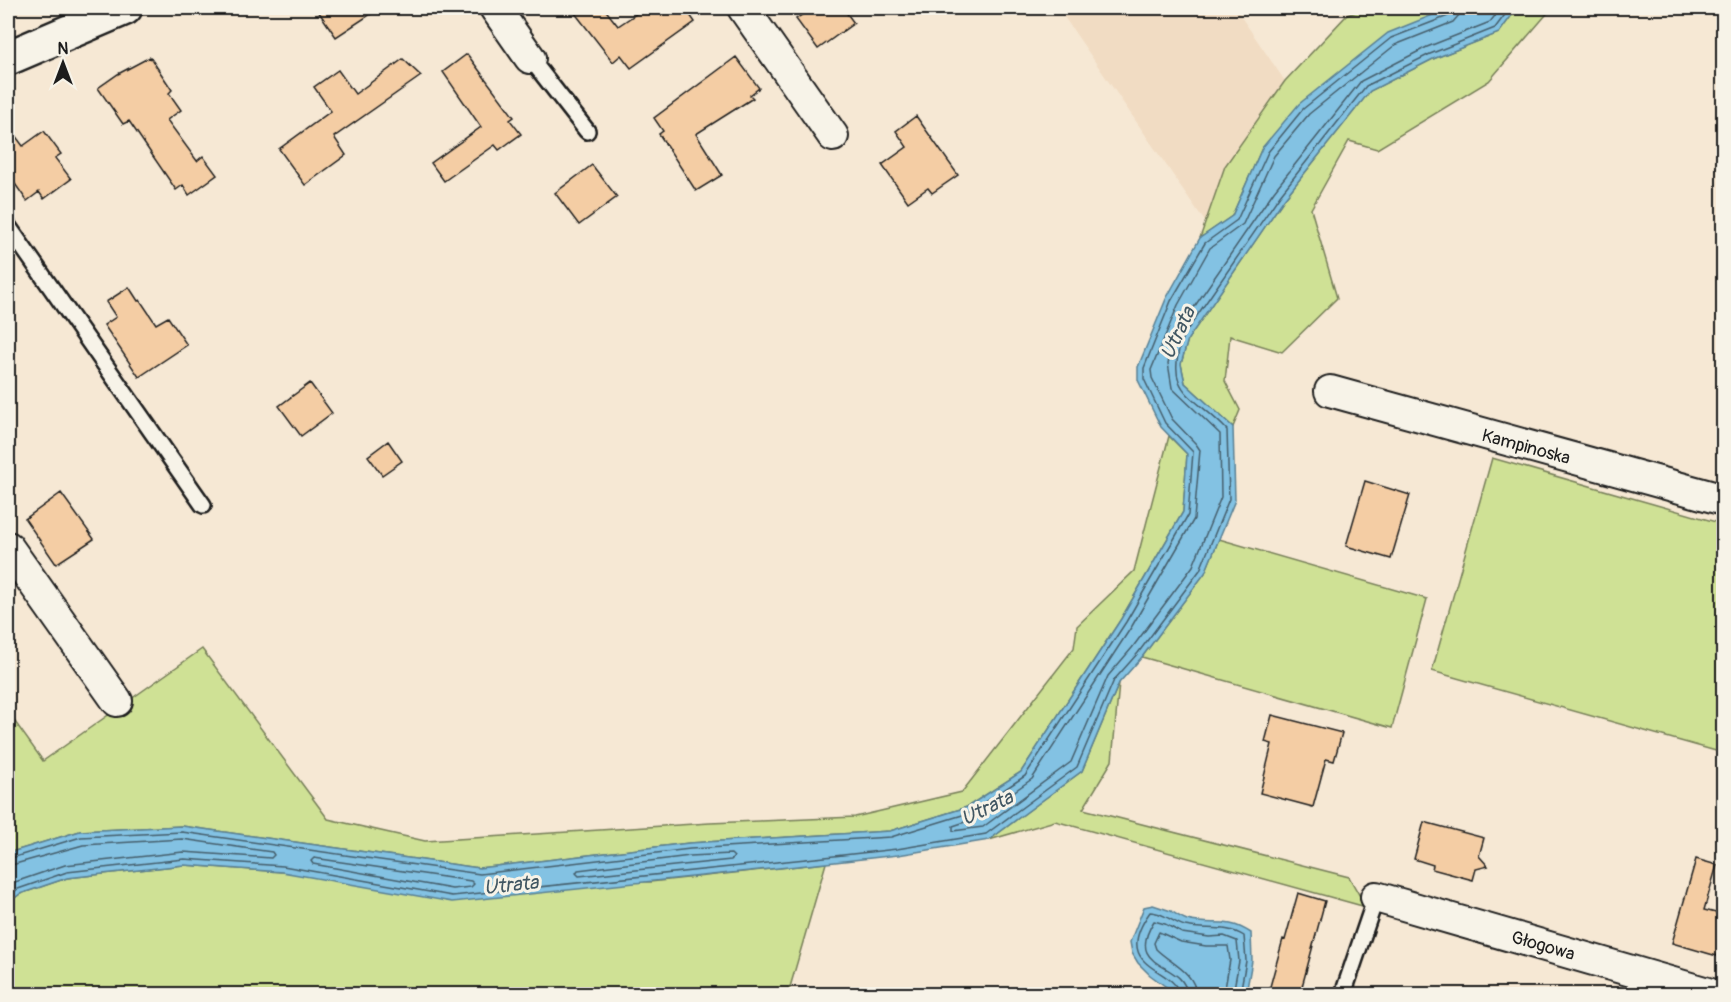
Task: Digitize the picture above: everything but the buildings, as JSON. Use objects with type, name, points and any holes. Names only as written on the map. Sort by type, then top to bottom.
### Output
[{"type":"main road","points":[[8,58],[125,8]]},
{"type":"street","points":[[495,8],[530,58]]},
{"type":"street","points":[[743,8],[832,136]]},
{"type":"street","name":"Kampinoska","points":[[1330,391],[1724,500]]},
{"type":"street","points":[[8,547],[117,701]]},
{"type":"street","name":"Głogowa","points":[[1376,897],[1711,994]]},
{"type":"lane","points":[[530,58],[587,131]]},
{"type":"lane","points":[[8,226],[203,505]]},
{"type":"lane","points":[[1342,994],[1376,897]]},
{"type":"shaded area","points":[[1058,8],[1235,8],[1285,81],[1225,166],[1206,223]]},
{"type":"green space","points":[[1368,8],[1450,8],[1262,148],[1232,216],[1200,238],[1225,166],[1285,81],[1347,15]]},
{"type":"green space","points":[[1517,8],[1552,8],[1489,81],[1377,149],[1349,141],[1311,209],[1337,298],[1282,352],[1230,336],[1225,381],[1240,410],[1233,427],[1185,383],[1181,364],[1188,339],[1284,199],[1370,91],[1433,59],[1499,33]]},
{"type":"green space","points":[[1169,436],[1187,454],[1183,512],[1121,619],[1021,772],[967,807],[890,831],[689,843],[479,868],[182,826],[80,831],[8,853],[8,712],[43,761],[202,649],[328,819],[425,841],[710,823],[855,817],[962,792],[1074,648],[1077,626],[1134,571]]},
{"type":"green space","points":[[1492,458],[1723,524],[1723,753],[1432,671]]},
{"type":"green space","points":[[1219,539],[1427,599],[1392,728],[1142,657],[1205,573]]},
{"type":"green space","points":[[1119,683],[1112,761],[1083,809],[1349,877],[1366,907],[1055,821],[989,840],[1082,771]]},
{"type":"green space","points":[[826,863],[788,994],[8,994],[8,903],[20,894],[67,878],[184,865],[282,872],[650,882]]},
{"type":"water","name":"Utrata","points":[[1450,8],[1517,8],[1499,33],[1433,59],[1370,91],[1284,199],[1188,339],[1181,364],[1185,383],[1233,427],[1235,500],[1205,573],[1142,657],[1119,683],[1082,771],[989,840],[898,855],[452,902],[282,872],[184,865],[67,878],[20,894],[8,903],[8,853],[80,831],[182,826],[479,868],[689,843],[890,831],[967,807],[1021,772],[1121,619],[1183,512],[1187,454],[1161,427],[1138,380],[1138,367],[1166,299],[1200,238],[1232,216],[1262,148],[1299,104],[1388,33]]},
{"type":"water","points":[[1153,905],[1187,920],[1226,923],[1251,933],[1252,961],[1246,994],[1176,994],[1150,975],[1138,963],[1132,953],[1130,942],[1144,907]]}]
